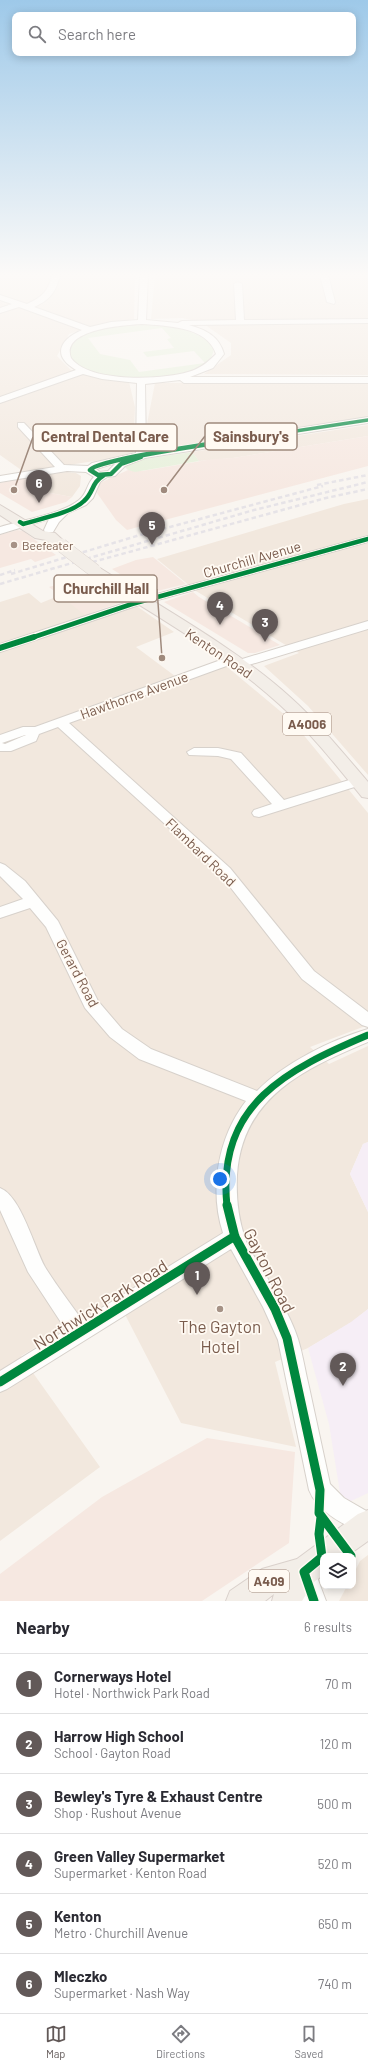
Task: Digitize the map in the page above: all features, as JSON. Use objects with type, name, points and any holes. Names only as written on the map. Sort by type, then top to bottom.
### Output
[{"type":"main road","name":"Kenton Road","points":[[0,500],[26,521],[40,535],[54,537],[95,571],[236,662],[272,690],[304,721],[363,787]]},
{"type":"main road","name":"Kenton Road","points":[[0,509],[26,521]]},
{"type":"main road","name":"A409","points":[[286,1601],[317,1562],[368,1524]]},
{"type":"main road","name":"A409","points":[[240,1601],[272,1579],[317,1562]]},
{"type":"street","points":[[66,350],[70,362],[83,371],[109,378],[141,381],[171,378],[218,380],[368,380]]},
{"type":"street","points":[[171,378],[205,368],[217,359],[220,354],[220,350]]},
{"type":"street","points":[[0,400],[83,371]]},
{"type":"street","points":[[140,455],[141,381]]},
{"type":"street","points":[[0,531],[78,499],[84,492],[89,477],[96,465],[111,465],[140,455],[368,420]]},
{"type":"street","points":[[20,425],[62,469]]},
{"type":"street","points":[[54,537],[54,520],[64,511],[86,499],[96,480],[104,475],[114,473],[111,465]]},
{"type":"street","points":[[0,479],[62,469],[92,471],[104,475]]},
{"type":"street","points":[[26,521],[64,511]]},
{"type":"street","name":"Churchill Avenue","points":[[0,648],[143,601],[368,539]]},
{"type":"street","name":"Hawthorne Avenue","points":[[0,740],[23,731],[36,731],[236,662],[368,625]]},
{"type":"street","name":"Flambard Road","points":[[60,722],[225,871],[308,975],[368,1021]]},
{"type":"street","name":"Hawthorne Avenue","points":[[0,747],[6,748],[31,738],[36,731]]},
{"type":"street","points":[[194,752],[218,752],[236,756],[281,806]]},
{"type":"street","points":[[259,813],[281,806],[363,787]]},
{"type":"street","name":"Gerard Road","points":[[0,868],[33,901],[53,925],[91,1004],[116,1033],[145,1054],[242,1091],[257,1099]]},
{"type":"street","points":[[0,913],[33,901]]},
{"type":"street","name":"Gayton Road","points":[[368,1035],[298,1067],[269,1087],[257,1099],[242,1119],[230,1151],[226,1177],[228,1209],[235,1236],[280,1319],[288,1340],[320,1490],[331,1503],[342,1511],[368,1524]]},
{"type":"street","points":[[0,1196],[8,1206],[38,1272],[79,1333]]},
{"type":"street","name":"Northwick Park Road","points":[[0,1382],[235,1236]]},
{"type":"street","points":[[314,1601],[317,1562]]},
{"type":"shaded area","points":[[0,350],[60,350],[57,356],[71,370],[99,379],[129,382],[135,407],[133,455],[24,472],[0,455]]},
{"type":"shaded area","points":[[231,350],[368,350],[368,375],[204,374],[231,355]]},
{"type":"shaded area","points":[[368,382],[368,418],[147,451],[147,424],[155,383]]},
{"type":"shaded area","points":[[368,425],[368,436],[233,458],[199,461],[192,452]]},
{"type":"shaded area","points":[[368,436],[368,466],[127,530],[116,520],[97,493],[100,483],[128,470],[142,471]]},
{"type":"shaded area","points":[[66,472],[76,473],[81,476],[80,486],[72,497],[50,493],[27,478]]},
{"type":"shaded area","points":[[27,478],[50,493],[72,497],[66,502],[32,512],[0,493],[0,483]]},
{"type":"shaded area","points":[[368,499],[368,775],[308,706],[264,666],[299,653],[196,591],[157,559],[344,504]]},
{"type":"shaded area","points":[[17,530],[23,531],[56,555],[35,562],[31,559],[0,568],[0,535]]},
{"type":"shaded area","points":[[153,557],[186,584],[149,593],[112,569],[136,560]]},
{"type":"shaded area","points":[[84,577],[122,602],[85,615],[49,587]]},
{"type":"shaded area","points":[[193,592],[280,645],[255,653],[248,653],[164,602]]},
{"type":"shaded area","points":[[29,593],[41,603],[63,594],[98,619],[135,605],[174,632],[136,647],[183,682],[226,666],[292,721],[368,813],[368,1025],[310,1047],[329,1064],[368,1046],[368,1142],[363,1144],[350,1174],[368,1212],[368,1309],[352,1322],[308,1348],[275,1362],[296,1447],[181,1423],[117,1299],[21,1356],[100,1467],[0,1541],[0,602]]},
{"type":"shaded area","points":[[368,1142],[368,1212],[350,1174],[363,1144]]},
{"type":"shaded area","points":[[368,1309],[368,1493],[347,1503],[341,1499],[329,1424],[308,1348],[351,1322]]},
{"type":"shaded area","points":[[207,1438],[295,1452],[289,1543],[202,1601],[0,1601],[0,1574],[102,1497]]},
{"type":"shaded area","points":[[368,1555],[368,1601],[339,1601],[345,1589],[356,1589],[356,1569],[360,1561]]},
{"type":"green space","points":[[70,350],[97,350],[100,354],[130,360],[139,372],[205,363],[194,351],[147,357],[143,352],[161,350],[213,350],[210,359],[199,368],[166,377],[147,378],[113,377],[101,375],[85,368],[71,359]]},
{"type":"green space","points":[[192,452],[199,461],[135,472],[128,470],[125,467],[140,460]]},
{"type":"railway","points":[[317,485],[368,475]]},
{"type":"railway","points":[[0,584],[254,510],[368,482]]},
{"type":"railway","points":[[11,574],[140,535],[323,486]]},
{"type":"railway","points":[[78,566],[326,498],[368,489]]},
{"type":"railway","points":[[0,575],[15,570]]},
{"type":"cycle path","points":[[141,457],[121,464],[111,474],[98,475],[90,470],[96,465],[131,457],[368,420]]},
{"type":"cycle path","points":[[20,522],[23,524],[64,511],[82,503],[89,496],[96,480],[104,475]]},
{"type":"cycle path","points":[[0,648],[132,604],[368,539]]},
{"type":"cycle path","points":[[349,1553],[319,1513],[320,1490],[290,1347],[284,1328],[270,1298],[245,1258],[232,1229],[228,1212],[226,1176],[234,1140],[244,1117],[259,1098],[277,1082],[297,1068],[343,1045],[368,1035]]},
{"type":"cycle path","points":[[0,1382],[235,1236]]},
{"type":"cycle path","points":[[314,1601],[304,1572],[322,1557],[319,1534],[321,1517]]},
{"type":"place","name":"Central Dental Care","points":[[14,490]]},
{"type":"place","name":"Sainsbury's","points":[[164,490]]},
{"type":"place","name":"Mleczko","points":[[39,503]]},
{"type":"place","name":"Beefeater","points":[[14,545]]},
{"type":"place","name":"Kenton","points":[[152,545]]},
{"type":"place","name":"Green Valley Supermarket","points":[[220,625]]},
{"type":"place","name":"Bewley's Tyre & Exhaust Centre","points":[[265,642]]},
{"type":"place","name":"Churchill Hall","points":[[162,658]]},
{"type":"place","name":"Cornerways Hotel","points":[[197,1295]]},
{"type":"place","name":"The Gayton Hotel","points":[[220,1309]]},
{"type":"place","name":"Harrow High School","points":[[343,1386]]}]
